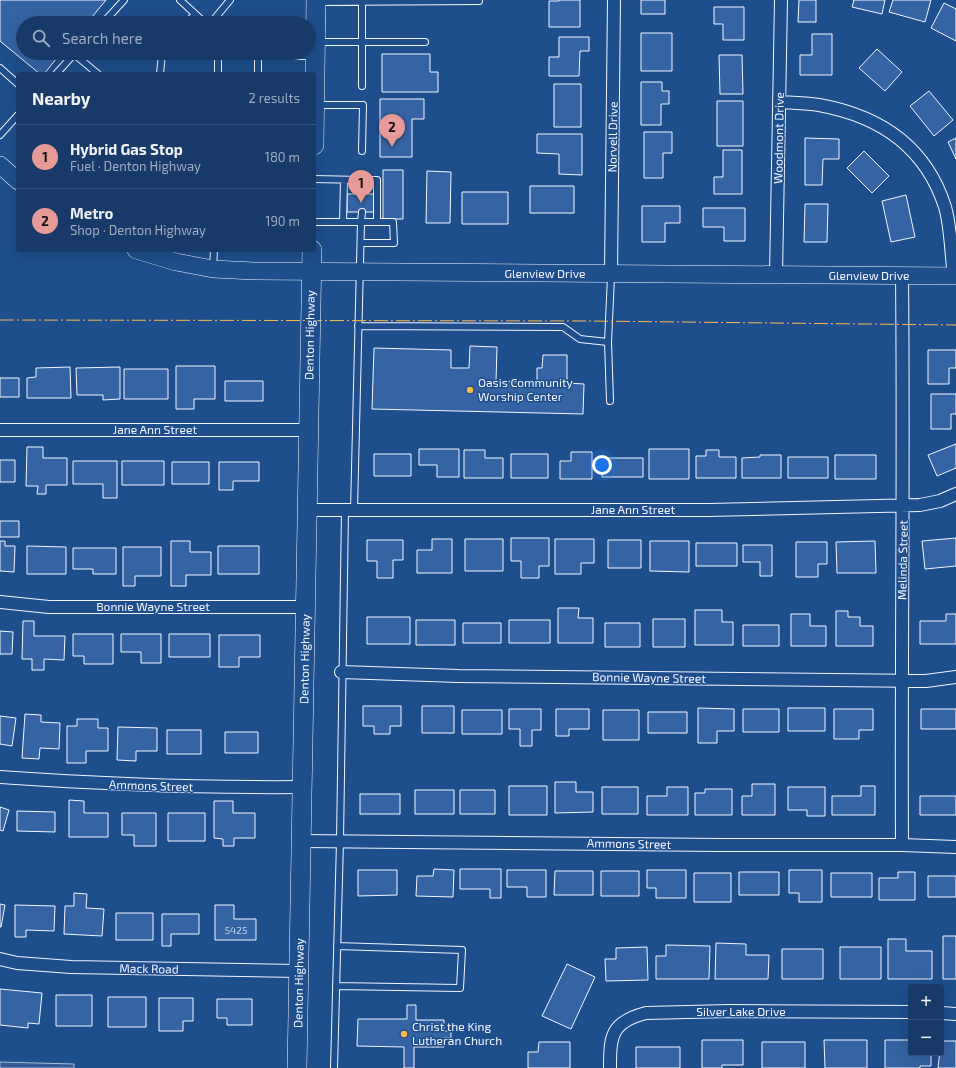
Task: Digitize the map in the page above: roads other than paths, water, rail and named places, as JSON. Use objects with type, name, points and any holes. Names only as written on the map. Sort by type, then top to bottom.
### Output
[{"type":"main road","points":[[316,1],[316,49]]},
{"type":"main road","points":[[316,60],[316,72]]},
{"type":"main road","points":[[0,165],[16,179]]},
{"type":"main road","name":"Glenview Drive","points":[[143,252],[176,262],[213,269],[311,272],[955,276]]},
{"type":"main road","name":"Denton Highway","points":[[297,1068],[310,430],[312,252]]},
{"type":"street","name":"Norvell Drive","points":[[612,274],[614,0]]},
{"type":"street","name":"Woodmont Drive","points":[[776,275],[781,0]]},
{"type":"street","points":[[780,102],[818,105],[841,110],[869,120],[893,132],[905,142],[923,162],[937,185],[945,208],[955,276]]},
{"type":"street","name":"Melinda Street","points":[[902,276],[904,505],[902,845]]},
{"type":"street","name":"Jane Ann Street","points":[[0,430],[310,430]]},
{"type":"street","name":"Jane Ann Street","points":[[308,510],[708,510],[920,505],[940,501],[956,494]]},
{"type":"street","name":"Bonnie Wayne Street","points":[[0,602],[49,606],[306,607]]},
{"type":"street","name":"Bonnie Wayne Street","points":[[341,672],[458,676],[902,681],[926,681],[956,677]]},
{"type":"street","name":"Ammons Street","points":[[0,778],[216,788],[302,787]]},
{"type":"street","name":"Ammons Street","points":[[301,841],[712,845],[902,845],[956,847]]},
{"type":"street","name":"Mack Road","points":[[0,959],[17,963],[71,967],[299,971]]},
{"type":"street","name":"Silver Lake Drive","points":[[610,1068],[611,1043],[614,1031],[622,1023],[646,1013],[729,1011],[908,1012]]},
{"type":"street","points":[[944,1014],[956,1014]]},
{"type":"lane","points":[[109,16],[124,0]]},
{"type":"lane","points":[[180,0],[196,14]]},
{"type":"lane","points":[[217,16],[230,0]]},
{"type":"lane","points":[[316,1],[479,1]]},
{"type":"lane","points":[[362,1],[362,86]]},
{"type":"lane","points":[[316,49],[362,42],[425,42]]},
{"type":"lane","points":[[58,72],[69,60]]},
{"type":"lane","points":[[83,60],[96,72]]},
{"type":"lane","points":[[160,72],[161,60]]},
{"type":"lane","points":[[218,60],[218,72]]},
{"type":"lane","points":[[258,60],[258,72]]},
{"type":"lane","points":[[0,68],[16,82]]},
{"type":"lane","points":[[316,106],[362,106],[362,151]]},
{"type":"lane","points":[[0,135],[16,117]]},
{"type":"lane","points":[[316,179],[377,180],[377,222]]},
{"type":"lane","points":[[343,222],[344,180]]},
{"type":"lane","points":[[361,180],[361,194]]},
{"type":"lane","points":[[334,1068],[340,841],[341,672],[358,326],[362,212]]},
{"type":"lane","points":[[316,222],[393,222],[394,243],[361,243]]},
{"type":"lane","points":[[213,269],[214,252]]},
{"type":"lane","points":[[610,401],[608,342],[612,274]]},
{"type":"lane","points":[[358,326],[563,327],[580,339],[608,342]]},
{"type":"lane","points":[[336,986],[460,988],[462,950],[337,946]]},
{"type":"place","name":"Metro","points":[[392,147]]},
{"type":"place","name":"Hybrid Gas Stop","points":[[361,203]]},
{"type":"place","name":"Oasis Community Worship Center","points":[[470,390]]},
{"type":"place","name":"Christ the King Lutheran Church","points":[[404,1034]]}]
